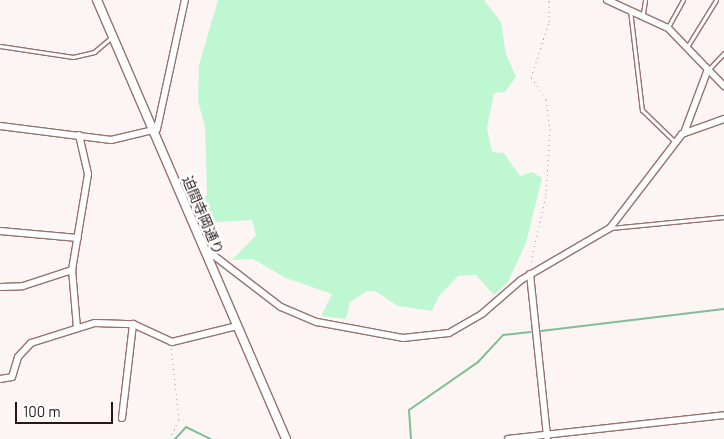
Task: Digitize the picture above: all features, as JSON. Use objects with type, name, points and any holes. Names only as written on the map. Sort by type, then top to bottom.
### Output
[{"type":"street","name":"迫間寺岡通り","points":[[97,0],[286,439]]},
{"type":"street","points":[[0,126],[111,140],[154,131],[161,123],[185,0]]},
{"type":"street","points":[[607,0],[643,13],[668,28],[724,86]]},
{"type":"street","points":[[204,248],[289,311],[318,322],[403,338],[449,333],[467,325],[530,274],[610,228],[675,142],[684,133],[708,69]]},
{"type":"street","points":[[684,133],[724,119]]},
{"type":"street","points":[[77,328],[72,270],[88,174],[79,135]]},
{"type":"street","points":[[0,231],[78,238]]},
{"type":"street","points":[[0,287],[23,286],[72,270]]},
{"type":"street","points":[[530,274],[547,437]]},
{"type":"street","points":[[0,379],[12,377],[20,354],[31,344],[77,328],[110,321],[134,324],[172,342],[237,326]]},
{"type":"street","points":[[122,418],[134,324]]},
{"type":"street","points":[[508,439],[547,437],[724,415]]},
{"type":"lane","points":[[643,13],[645,0]]},
{"type":"lane","points":[[668,28],[683,0]]},
{"type":"lane","points":[[687,47],[716,0]]},
{"type":"lane","points":[[630,9],[642,110],[675,142]]},
{"type":"lane","points":[[0,46],[73,57],[94,52],[113,37]]},
{"type":"lane","points":[[708,69],[724,54]]},
{"type":"lane","points":[[610,228],[724,217]]},
{"type":"path","points":[[530,274],[546,195],[550,130],[546,99],[531,77],[549,22],[549,0]]},
{"type":"path","points":[[170,439],[178,418],[172,342]]},
{"type":"green space","points":[[218,0],[484,0],[501,22],[506,54],[516,77],[505,92],[494,93],[487,128],[492,152],[504,153],[520,176],[532,172],[542,178],[526,243],[508,282],[494,295],[476,275],[458,276],[439,296],[432,311],[398,306],[375,291],[367,291],[350,302],[346,319],[321,316],[332,294],[286,278],[253,259],[232,260],[256,235],[252,220],[202,223],[197,206],[207,194],[205,127],[198,101],[199,65]]},
{"type":"waterway","points":[[541,331],[724,309]]},
{"type":"waterway","points":[[411,439],[409,410],[478,362],[503,335],[531,332]]},
{"type":"waterway","points":[[175,439],[186,427],[211,439]]}]
